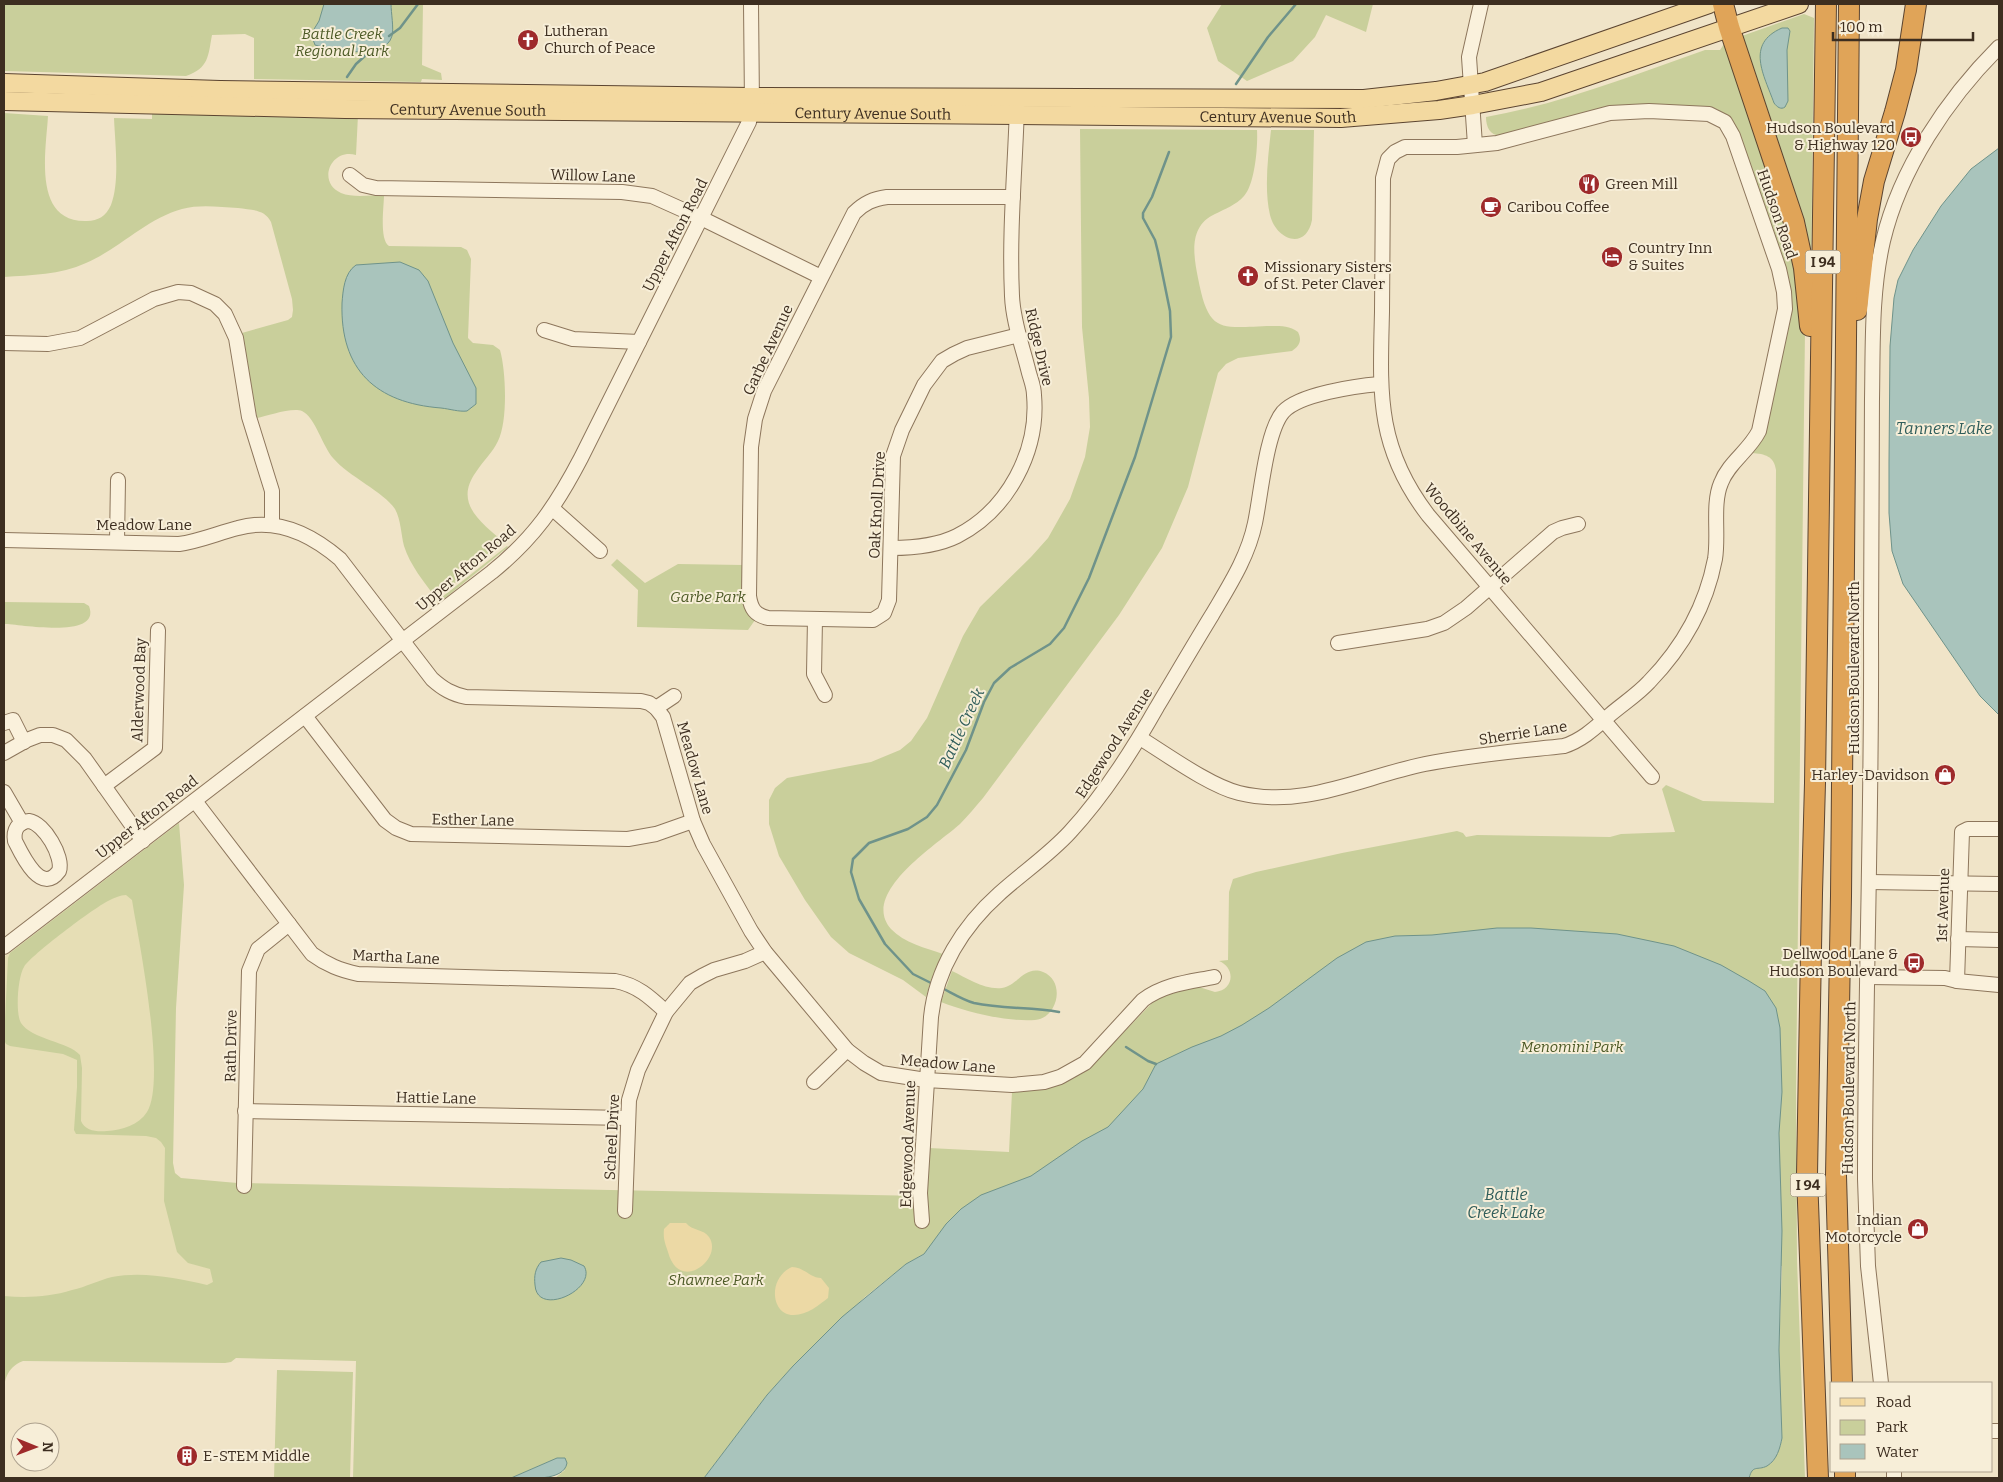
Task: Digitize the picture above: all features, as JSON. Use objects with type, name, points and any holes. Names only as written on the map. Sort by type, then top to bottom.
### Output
[{"type":"highway","points":[[1723,4],[1729,27],[1788,200],[1800,245],[1807,288],[1811,334],[1812,406],[1818,498]]},
{"type":"highway","name":"I 94","points":[[1818,1478],[1807,1175],[1815,783],[1826,4]]},
{"type":"highway","points":[[1844,484],[1856,325],[1867,219],[1874,181],[1896,112],[1906,70],[1916,4]]},
{"type":"highway","name":"I 94","points":[[1842,1382],[1836,1176],[1842,886],[1848,12]]},
{"type":"main road","name":"Century Avenue South","points":[[4,101],[345,109],[752,106],[1017,107],[1340,100],[1403,95],[1471,85],[1521,70],[1709,4]]},
{"type":"main road","name":"Century Avenue South","points":[[1017,107],[1341,118],[1473,105],[1541,92],[1799,4]]},
{"type":"main road","name":"Century Avenue South","points":[[4,83],[752,106]]},
{"type":"street","name":"Upper Afton Road","points":[[4,947],[505,562],[524,544],[553,509],[582,458],[747,126],[752,106],[752,4]]},
{"type":"street","points":[[1475,145],[1470,52],[1481,4]]},
{"type":"street","name":"Hudson Boulevard North","points":[[1881,1382],[1870,1298],[1866,1229],[1874,301],[1883,241],[1894,205],[1916,158],[1933,130],[1964,87],[1999,47]]},
{"type":"street","name":"Ridge Drive","points":[[891,548],[926,546],[957,536],[976,524],[1009,488],[1027,456],[1031,441],[1035,406],[1034,392],[1013,311],[1012,293],[1013,197],[1017,107]]},
{"type":"street","name":"Hudson Road","points":[[1475,145],[1497,144],[1610,113],[1644,111],[1705,113],[1715,116],[1724,122],[1732,136],[1779,269],[1784,292],[1784,309],[1759,431],[1747,449]]},
{"type":"street","name":"Woodbine Avenue","points":[[1475,145],[1405,147],[1393,154],[1386,164],[1383,188],[1380,384],[1382,406],[1392,452],[1406,483],[1428,515],[1652,777]]},
{"type":"street","name":"Willow Lane","points":[[350,175],[363,185],[376,188],[622,192],[652,196],[821,277]]},
{"type":"street","name":"Garbe Avenue","points":[[815,619],[768,618],[760,616],[751,606],[749,586],[751,457],[753,432],[764,391],[854,213],[863,204],[876,198],[887,197],[1013,197]]},
{"type":"street","points":[[4,343],[48,344],[80,338],[154,299],[178,292],[191,293],[215,304],[225,314],[236,338],[249,417],[272,491],[272,524]]},
{"type":"street","points":[[544,330],[573,339],[630,340],[639,342]]},
{"type":"street","name":"Oak Knoll Drive","points":[[815,619],[873,620],[884,613],[889,600],[893,456],[899,436],[924,384],[942,361],[954,354],[968,348],[1019,335]]},
{"type":"street","name":"Edgewood Avenue","points":[[922,1221],[919,1199],[931,1017],[935,993],[949,956],[971,923],[998,895],[1069,832],[1107,786],[1140,738],[1245,555],[1252,538],[1272,432],[1277,421],[1290,406],[1312,396],[1380,384]]},
{"type":"street","name":"Sherrie Lane","points":[[1140,738],[1212,782],[1238,793],[1262,797],[1290,798],[1311,796],[1428,763],[1564,746],[1580,739],[1648,683],[1677,649],[1696,616],[1715,560],[1720,485],[1726,472],[1747,449]]},
{"type":"street","points":[[117,542],[118,480]]},
{"type":"street","points":[[553,509],[600,551]]},
{"type":"street","name":"Meadow Lane","points":[[4,540],[179,544],[205,539],[240,527],[272,524],[304,534],[340,559],[432,679],[442,688],[453,694],[466,696],[641,701],[649,703],[656,708],[666,726],[693,822],[703,844],[751,931],[765,952],[847,1050],[864,1064],[881,1073],[926,1080],[1012,1085],[1044,1082],[1060,1078],[1085,1063],[1143,1000],[1151,994],[1172,985],[1214,977]]},
{"type":"street","points":[[1338,643],[1427,629],[1444,623],[1490,587],[1553,532],[1578,524]]},
{"type":"street","points":[[815,619],[814,674],[825,695]]},
{"type":"street","name":"Alderwood Bay","points":[[104,786],[155,748],[158,630]]},
{"type":"street","points":[[656,708],[674,696]]},
{"type":"street","name":"Esther Lane","points":[[305,716],[385,820],[396,828],[411,834],[628,839],[656,834],[693,822]]},
{"type":"street","points":[[4,723],[14,720],[24,742]]},
{"type":"street","points":[[4,754],[24,742],[44,735],[63,739],[80,752],[143,841]]},
{"type":"street","points":[[4,792],[22,822]]},
{"type":"street","name":"Martha Lane","points":[[195,801],[312,954],[324,963],[337,969],[358,974],[615,981],[636,987],[666,1012]]},
{"type":"street","name":"1st Avenue","points":[[1957,981],[1961,836],[1963,830],[1999,829]]},
{"type":"street","points":[[1868,882],[1999,884]]},
{"type":"street","name":"Rath Drive","points":[[244,1186],[248,971],[258,950],[289,924]]},
{"type":"street","points":[[1958,939],[1999,940]]},
{"type":"street","name":"Scheel Drive","points":[[625,1212],[627,1118],[632,1084],[666,1012],[690,983],[714,970],[745,961],[765,952]]},
{"type":"street","points":[[1867,977],[1945,978],[1999,985]]},
{"type":"street","points":[[814,1082],[847,1050]]},
{"type":"street","name":"Hattie Lane","points":[[246,1111],[627,1118]]},
{"type":"shaded area","points":[[175,826],[169,1181],[237,1183],[233,1358],[4,1353],[4,957]]},
{"type":"green space","name":"Battle Creek Regional Park","points":[[4,4],[423,4],[422,65],[441,73],[442,80],[422,79],[421,82],[254,79],[254,38],[245,34],[212,35],[208,55],[203,65],[194,73],[186,76],[4,71]]},
{"type":"green space","points":[[1222,4],[1373,4],[1366,32],[1326,15],[1315,37],[1293,61],[1247,81],[1218,61],[1207,28]]},
{"type":"green space","points":[[1804,14],[1814,18],[1811,283],[1739,37]]},
{"type":"green space","points":[[1724,44],[1728,47],[1785,208],[1805,330],[1796,1092],[1797,1261],[1805,1478],[1749,1478],[1754,1469],[1767,1466],[1776,1457],[1782,1438],[1779,1350],[1782,1266],[927,1252],[906,1264],[865,1297],[793,1366],[767,1395],[704,1478],[555,1478],[565,1470],[550,1461],[511,1478],[353,1478],[356,1361],[236,1358],[231,1362],[225,1363],[23,1361],[10,1370],[4,1390],[4,1296],[47,1296],[77,1289],[107,1278],[124,1275],[160,1276],[207,1285],[213,1282],[210,1269],[188,1263],[177,1252],[164,1201],[165,1148],[161,1142],[156,1138],[146,1136],[76,1134],[74,1130],[77,1060],[63,1054],[10,1046],[4,1040],[8,958],[10,953],[179,823],[184,885],[176,1008],[173,1163],[175,1173],[181,1178],[237,1183],[926,1196],[929,1148],[1009,1152],[1012,1092],[1042,1089],[1076,1076],[1100,1057],[1155,1000],[1174,991],[1199,987],[1215,992],[1226,987],[1229,983],[1230,973],[1224,964],[1219,961],[1228,960],[1229,892],[1233,879],[1342,853],[1457,831],[1463,833],[1466,837],[1477,835],[1610,837],[1621,834],[1675,832],[1662,789],[1666,785],[1703,801],[1774,803],[1776,470],[1771,459],[1761,454],[1752,453],[1762,439],[1768,424],[1789,317],[1790,288],[1785,266],[1730,119],[1717,109],[1701,106],[1629,105],[1585,112],[1500,136],[1491,132],[1486,121],[1486,117],[1569,97],[1705,50],[1720,50]],"holes":[[[126,895],[132,900],[150,1015],[154,1074],[152,1097],[144,1117],[130,1126],[95,1131],[85,1127],[81,1121],[82,1068],[80,1055],[68,1047],[33,1033],[21,1023],[18,1011],[19,986],[24,967],[63,932],[101,905],[119,896]]]},
{"type":"green space","points":[[152,112],[358,115],[356,155],[347,154],[334,161],[328,175],[334,188],[341,193],[351,195],[384,195],[383,230],[384,237],[389,246],[461,247],[467,250],[471,259],[468,338],[473,343],[493,345],[500,350],[504,370],[505,396],[505,409],[498,441],[470,483],[469,503],[473,512],[480,520],[505,543],[436,598],[410,560],[404,546],[399,518],[395,509],[383,496],[347,471],[333,458],[307,414],[302,411],[292,410],[257,418],[242,333],[288,320],[292,317],[293,310],[292,299],[271,222],[261,212],[224,207],[189,207],[156,220],[110,250],[76,267],[45,274],[4,277],[4,113],[48,116],[45,165],[46,182],[50,198],[57,210],[69,218],[87,221],[98,219],[104,215],[109,209],[114,196],[116,162],[114,118],[152,119]]},
{"type":"green space","points":[[1080,129],[1257,130],[1255,164],[1248,190],[1238,202],[1207,219],[1197,233],[1194,250],[1198,278],[1207,310],[1213,319],[1220,324],[1229,327],[1286,327],[1298,332],[1300,340],[1297,347],[1292,351],[1238,358],[1226,364],[1218,373],[1188,487],[1162,548],[1119,615],[983,798],[960,824],[905,870],[893,885],[885,900],[884,915],[891,929],[902,938],[943,954],[931,980],[926,997],[903,980],[849,953],[831,937],[805,900],[779,856],[769,824],[769,800],[775,788],[787,778],[871,762],[900,750],[911,741],[927,718],[963,636],[980,607],[1048,538],[1070,499],[1085,457],[1090,427],[1082,327]]},
{"type":"green space","points":[[1271,130],[1314,130],[1312,220],[1309,230],[1298,239],[1284,236],[1278,231],[1270,215],[1267,184]]},
{"type":"green space","points":[[507,546],[439,603],[437,601]]},
{"type":"green space","name":"Garbe Park","points":[[617,559],[645,583],[678,564],[743,565],[743,601],[755,620],[748,630],[637,627],[638,590],[611,565]]},
{"type":"green space","points":[[4,602],[84,603],[89,606],[90,617],[83,623],[72,627],[57,628],[4,624]]},
{"type":"green space","points":[[952,971],[976,983],[995,988],[1008,986],[1031,971],[1043,972],[1055,983],[1057,991],[1054,1006],[1043,1018],[1024,1020],[999,1018],[975,1013],[941,1002]]},
{"type":"green space","points":[[277,1370],[353,1372],[350,1478],[274,1478]]},
{"type":"sand","points":[[670,1223],[686,1223],[707,1234],[709,1237],[712,1246],[710,1255],[706,1262],[698,1269],[690,1272],[681,1270],[674,1264],[664,1241],[664,1229]]},
{"type":"sand","points":[[792,1267],[821,1278],[829,1288],[828,1298],[799,1315],[786,1314],[780,1309],[775,1295],[779,1279],[784,1272]]},
{"type":"water","points":[[324,4],[391,4],[392,36],[387,44],[379,49],[369,51],[345,51],[315,45],[311,34],[319,21]]},
{"type":"water","points":[[1782,28],[1788,28],[1790,31],[1787,50],[1788,101],[1785,107],[1782,108],[1774,103],[1760,61],[1764,43],[1771,35]]},
{"type":"water","name":"Tanners Lake","points":[[1999,148],[1999,715],[1980,696],[1903,584],[1892,551],[1889,513],[1889,462],[1890,346],[1894,298],[1898,280],[1913,250],[1941,206],[1971,169]]},
{"type":"water","points":[[400,262],[419,270],[428,281],[453,343],[476,388],[476,404],[467,411],[418,405],[398,399],[381,390],[366,379],[355,364],[347,347],[343,327],[342,303],[345,282],[352,268],[356,265]]},
{"type":"water","name":"Battle Creek Lake","points":[[1497,928],[1531,928],[1617,934],[1674,946],[1721,965],[1749,981],[1765,991],[1776,1008],[1780,1028],[1782,1092],[1779,1133],[1782,1231],[1779,1350],[1782,1438],[1776,1457],[1767,1466],[1754,1469],[1749,1478],[704,1478],[767,1395],[842,1317],[906,1264],[924,1254],[946,1224],[961,1209],[981,1195],[1031,1176],[1082,1141],[1108,1127],[1143,1089],[1156,1064],[1242,1025],[1269,1008],[1337,958],[1366,942],[1395,936],[1432,935]]},
{"type":"water","points":[[561,1258],[584,1266],[586,1275],[583,1283],[566,1296],[555,1300],[545,1299],[538,1295],[535,1285],[536,1270],[541,1262]]},
{"type":"water","points":[[557,1458],[565,1458],[567,1463],[559,1473],[544,1478],[511,1478]]},
{"type":"waterway","points":[[389,36],[400,28],[418,4]]},
{"type":"waterway","name":"Battle Creek","points":[[1236,84],[1268,37],[1296,4]]},
{"type":"waterway","points":[[347,77],[356,64],[375,47]]},
{"type":"waterway","name":"Battle Creek","points":[[933,984],[913,974],[885,944],[859,899],[851,872],[853,859],[869,843],[908,829],[927,817],[937,805],[966,750],[984,702],[994,683],[1010,668],[1050,644],[1064,628],[1089,578],[1135,457],[1171,337],[1170,311],[1158,252],[1155,240],[1143,218],[1143,213],[1152,197],[1169,152]]},
{"type":"waterway","name":"Battle Creek","points":[[942,988],[974,1003],[1059,1012]]},
{"type":"waterway","name":"Battle Creek","points":[[1126,1047],[1156,1064]]},
{"type":"place","name":"Lutheran Church of Peace","points":[[528,40]]},
{"type":"place","name":"Hudson Boulevard & Highway 120","points":[[1911,137]]},
{"type":"place","name":"Green Mill","points":[[1589,184]]},
{"type":"place","name":"Caribou Coffee","points":[[1491,207]]},
{"type":"place","name":"Country Inn & Suites","points":[[1612,257]]},
{"type":"place","name":"Missionary Sisters of St. Peter Claver","points":[[1248,276]]},
{"type":"place","name":"Harley-Davidson","points":[[1945,775]]},
{"type":"place","name":"Dellwood Lane & Hudson Boulevard","points":[[1914,963]]},
{"type":"place","name":"Indian Motorcycle","points":[[1918,1229]]},
{"type":"place","name":"E-STEM Middle","points":[[187,1456]]},
{"type":"park label","name":"Menomini Park","points":[[1572,1047]]},
{"type":"park label","name":"Shawnee Park","points":[[716,1280]]}]
